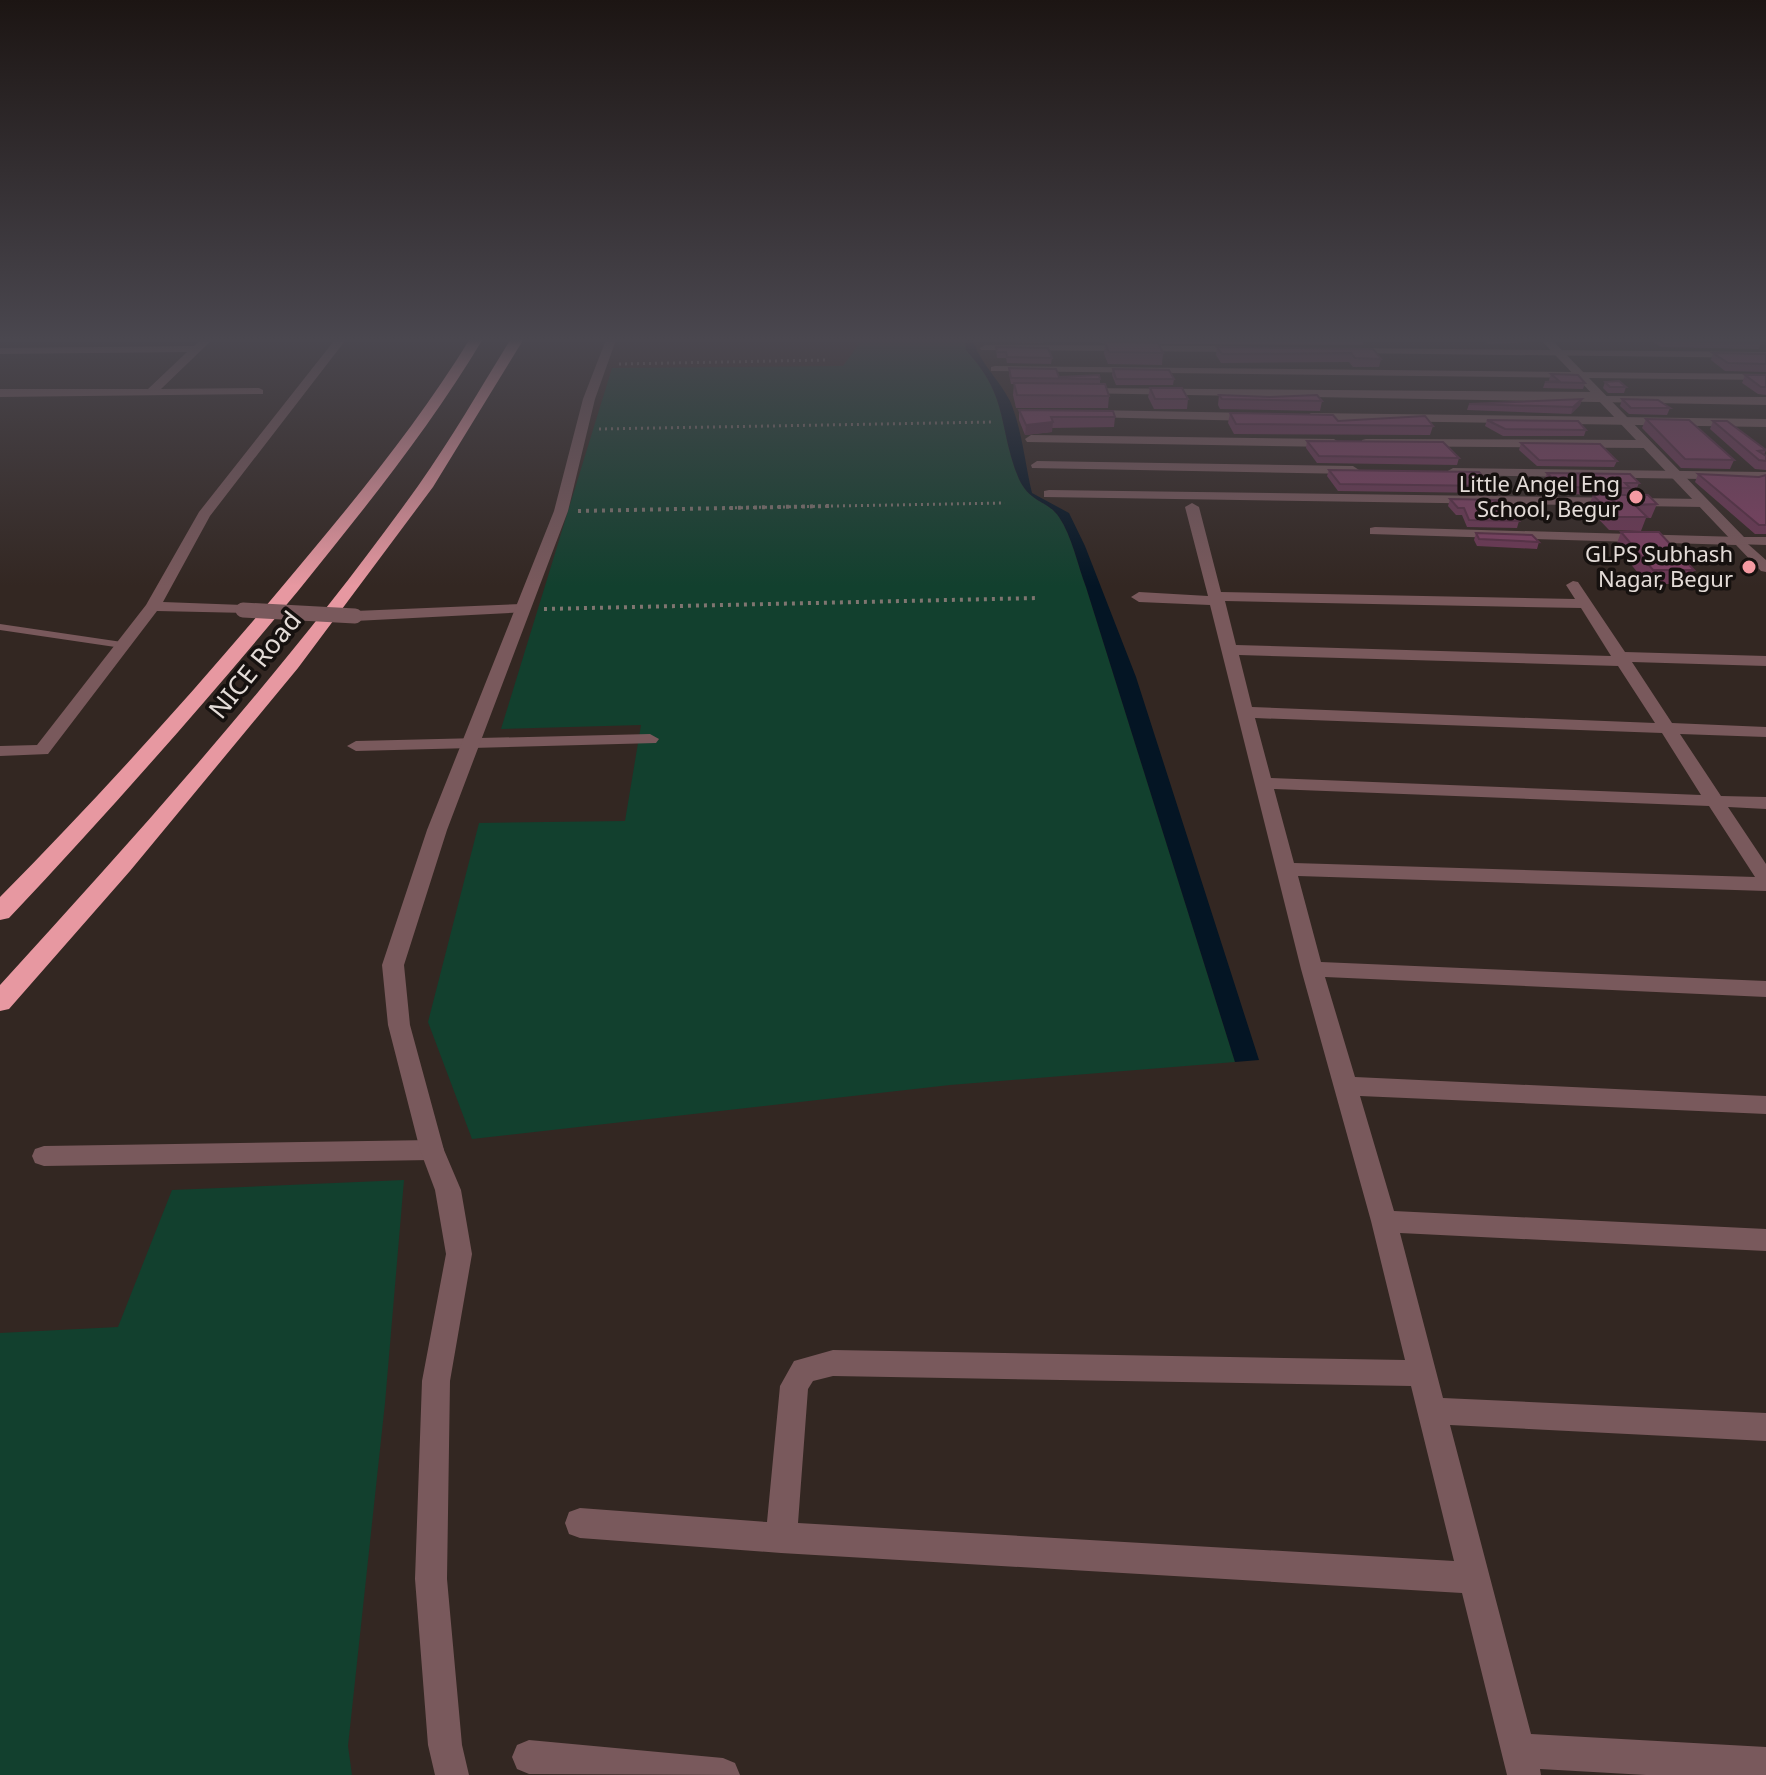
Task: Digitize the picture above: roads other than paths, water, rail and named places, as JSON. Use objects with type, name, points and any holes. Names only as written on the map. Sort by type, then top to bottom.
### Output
[{"type":"highway","name":"NICE Road","points":[[0,912],[115,791],[239,651],[362,501],[422,420]]},
{"type":"highway","name":"NICE Road","points":[[0,1002],[122,866],[300,652],[425,487],[467,420]]},
{"type":"street","points":[[0,751],[42,750],[153,606],[204,515],[278,420]]},
{"type":"street","points":[[452,1775],[445,1745],[431,1579],[436,1381],[459,1254],[448,1190],[432,1150],[399,1025],[393,965],[470,744],[561,511],[585,420]]},
{"type":"street","points":[[1527,420],[1760,423],[1766,433]]},
{"type":"street","points":[[1624,421],[1766,568]]},
{"type":"street","points":[[1689,421],[1710,439]]},
{"type":"street","points":[[1285,430],[1324,498]]},
{"type":"street","points":[[1031,439],[1646,444]]},
{"type":"street","points":[[1730,458],[1766,490]]},
{"type":"street","points":[[1037,465],[1369,471]]},
{"type":"street","points":[[1430,471],[1766,476]]},
{"type":"street","points":[[1049,494],[1703,503]]},
{"type":"street","points":[[1192,507],[1312,969],[1384,1221],[1521,1763],[1766,1764]]},
{"type":"street","points":[[1375,531],[1766,541]]},
{"type":"street","points":[[1573,585],[1766,882]]},
{"type":"street","points":[[1139,597],[1586,604]]},
{"type":"street","points":[[153,606],[355,616],[522,609]]},
{"type":"street","points":[[1229,650],[1766,661]]},
{"type":"street","points":[[1244,712],[1766,732]]},
{"type":"street","points":[[356,746],[650,739]]},
{"type":"street","points":[[1264,783],[1766,803]]},
{"type":"street","points":[[1286,869],[1766,882]]},
{"type":"street","points":[[1312,969],[1766,989]]},
{"type":"street","points":[[1346,1086],[1766,1105]]},
{"type":"street","points":[[44,1156],[432,1150]]},
{"type":"street","points":[[1384,1221],[1766,1240]]},
{"type":"street","points":[[781,1538],[794,1386],[804,1370],[833,1363],[1422,1373]]},
{"type":"street","points":[[1433,1411],[1766,1427]]},
{"type":"street","points":[[580,1523],[781,1538],[1475,1578]]},
{"type":"street","points":[[529,1757],[723,1775]]},
{"type":"lane","points":[[0,627],[122,645]]},
{"type":"water","points":[[1002,420],[1016,420],[1032,493],[1069,513],[1085,546],[1136,677],[1259,1060],[1235,1062],[1071,542],[1054,511],[1032,496],[1021,484]]},
{"type":"place","name":"Little Angel Eng School, Begur","points":[[1636,497]]},
{"type":"place","name":"GLPS Subhash Nagar, Begur","points":[[1749,567]]}]
